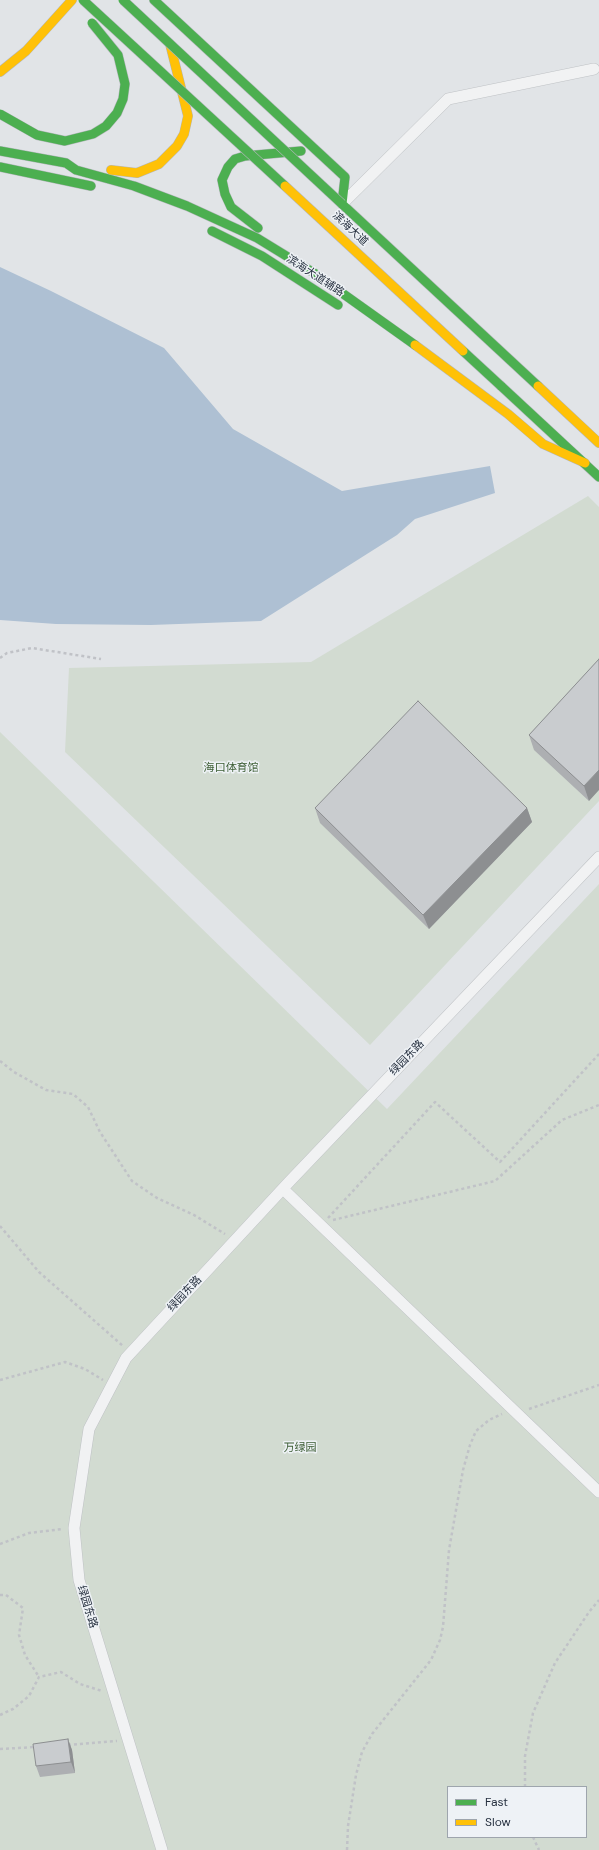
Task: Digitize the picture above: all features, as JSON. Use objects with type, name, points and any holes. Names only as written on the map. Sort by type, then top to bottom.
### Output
[{"type":"highway","name":"滨海大道","points":[[83,0],[599,477]]},
{"type":"highway","name":"滨海大道","points":[[123,0],[599,443]]},
{"type":"highway","points":[[154,0],[345,177],[342,204]]},
{"type":"highway","points":[[0,72],[26,51],[73,3]]},
{"type":"highway","points":[[0,114],[37,135],[65,141],[78,139],[93,134],[106,126],[117,113],[123,99],[125,84],[123,72],[118,55],[87,19]]},
{"type":"highway","points":[[0,151],[66,163],[87,164],[116,171],[137,173],[158,164],[168,156],[184,134],[188,116],[170,44]]},
{"type":"highway","points":[[314,273],[298,254],[245,220],[231,207],[225,194],[222,180],[228,167],[235,159],[256,155],[317,150]]},
{"type":"highway","points":[[66,163],[76,170],[134,186],[218,218],[257,238],[314,273],[467,383],[508,414],[543,444],[585,463]]},
{"type":"highway","points":[[0,167],[103,189]]},
{"type":"highway","name":"滨海大道辅路","points":[[205,228],[262,256],[343,309]]},
{"type":"highway","points":[[556,460],[585,463]]},
{"type":"street","points":[[342,204],[448,99],[594,70]]},
{"type":"street","name":"绿园东路","points":[[162,1850],[79,1580],[74,1528],[89,1429],[126,1358],[599,857]]},
{"type":"street","points":[[283,1190],[599,1492]]},
{"type":"path","points":[[0,658],[7,653],[32,648],[102,659]]},
{"type":"path","points":[[599,1054],[500,1162],[435,1102],[323,1222],[495,1181],[562,1120],[599,1105]]},
{"type":"path","points":[[0,1061],[14,1072],[46,1090],[73,1094],[88,1107],[108,1144],[132,1181],[157,1198],[194,1215],[236,1240]]},
{"type":"path","points":[[0,1226],[39,1272],[131,1353]]},
{"type":"path","points":[[0,1380],[65,1362],[85,1369],[112,1386]]},
{"type":"path","points":[[347,1850],[352,1804],[362,1752],[372,1734],[431,1660],[440,1640],[443,1627],[449,1550],[463,1470],[470,1445],[476,1431],[489,1420],[504,1413],[516,1412],[599,1385]]},
{"type":"path","points":[[0,1544],[29,1533],[74,1528]]},
{"type":"path","points":[[0,1595],[6,1595],[23,1608],[19,1635],[25,1655],[39,1677]]},
{"type":"path","points":[[525,1786],[525,1756],[533,1714],[555,1663],[599,1600]]},
{"type":"path","points":[[39,1677],[61,1672],[80,1684],[114,1695]]},
{"type":"path","points":[[0,1715],[13,1709],[30,1696],[39,1677]]},
{"type":"path","points":[[62,1746],[128,1741]]},
{"type":"path","points":[[0,1749],[38,1747]]},
{"type":"path","points":[[533,1838],[539,1850]]},
{"type":"green space","name":"海口体育馆","points":[[588,496],[599,507],[599,801],[370,1045],[65,752],[69,668],[311,662]]},
{"type":"green space","name":"万绿园","points":[[0,732],[387,1109],[599,884],[599,1850],[0,1850]]},
{"type":"water","points":[[0,267],[164,348],[233,429],[342,491],[490,466],[495,493],[415,519],[397,535],[261,621],[151,625],[56,624],[0,620]]},
{"type":"building","points":[[599,659],[599,770],[584,786],[529,735]]},
{"type":"building","points":[[418,701],[527,808],[423,915],[315,808]]},
{"type":"building","points":[[68,1739],[71,1762],[36,1766],[33,1744]]},
{"type":"traffic: fast","points":[[83,0],[285,186]]},
{"type":"traffic: fast","points":[[123,0],[342,204]]},
{"type":"traffic: fast","points":[[154,0],[345,177],[342,204],[538,386]]},
{"type":"traffic: fast","points":[[0,114],[37,135],[65,141],[93,134],[106,126],[117,113],[123,99],[125,84],[118,55],[92,23]]},
{"type":"traffic: fast","points":[[0,151],[66,163],[76,170],[134,186],[187,206],[257,238],[314,273],[415,345]]},
{"type":"traffic: fast","points":[[258,228],[231,207],[225,194],[222,180],[228,167],[235,159],[245,156],[301,151]]},
{"type":"traffic: fast","points":[[0,167],[91,186]]},
{"type":"traffic: fast","points":[[212,231],[262,256],[338,305]]},
{"type":"traffic: fast","points":[[463,351],[501,386]]},
{"type":"traffic: fast","points":[[501,386],[599,477]]},
{"type":"traffic: slow","points":[[0,72],[26,51],[72,0]]},
{"type":"traffic: slow","points":[[111,170],[137,173],[159,164],[177,146],[184,134],[188,116],[170,44]]},
{"type":"traffic: slow","points":[[285,186],[463,351]]},
{"type":"traffic: slow","points":[[415,345],[508,414],[543,444],[585,463]]},
{"type":"traffic: slow","points":[[538,386],[599,443]]}]
